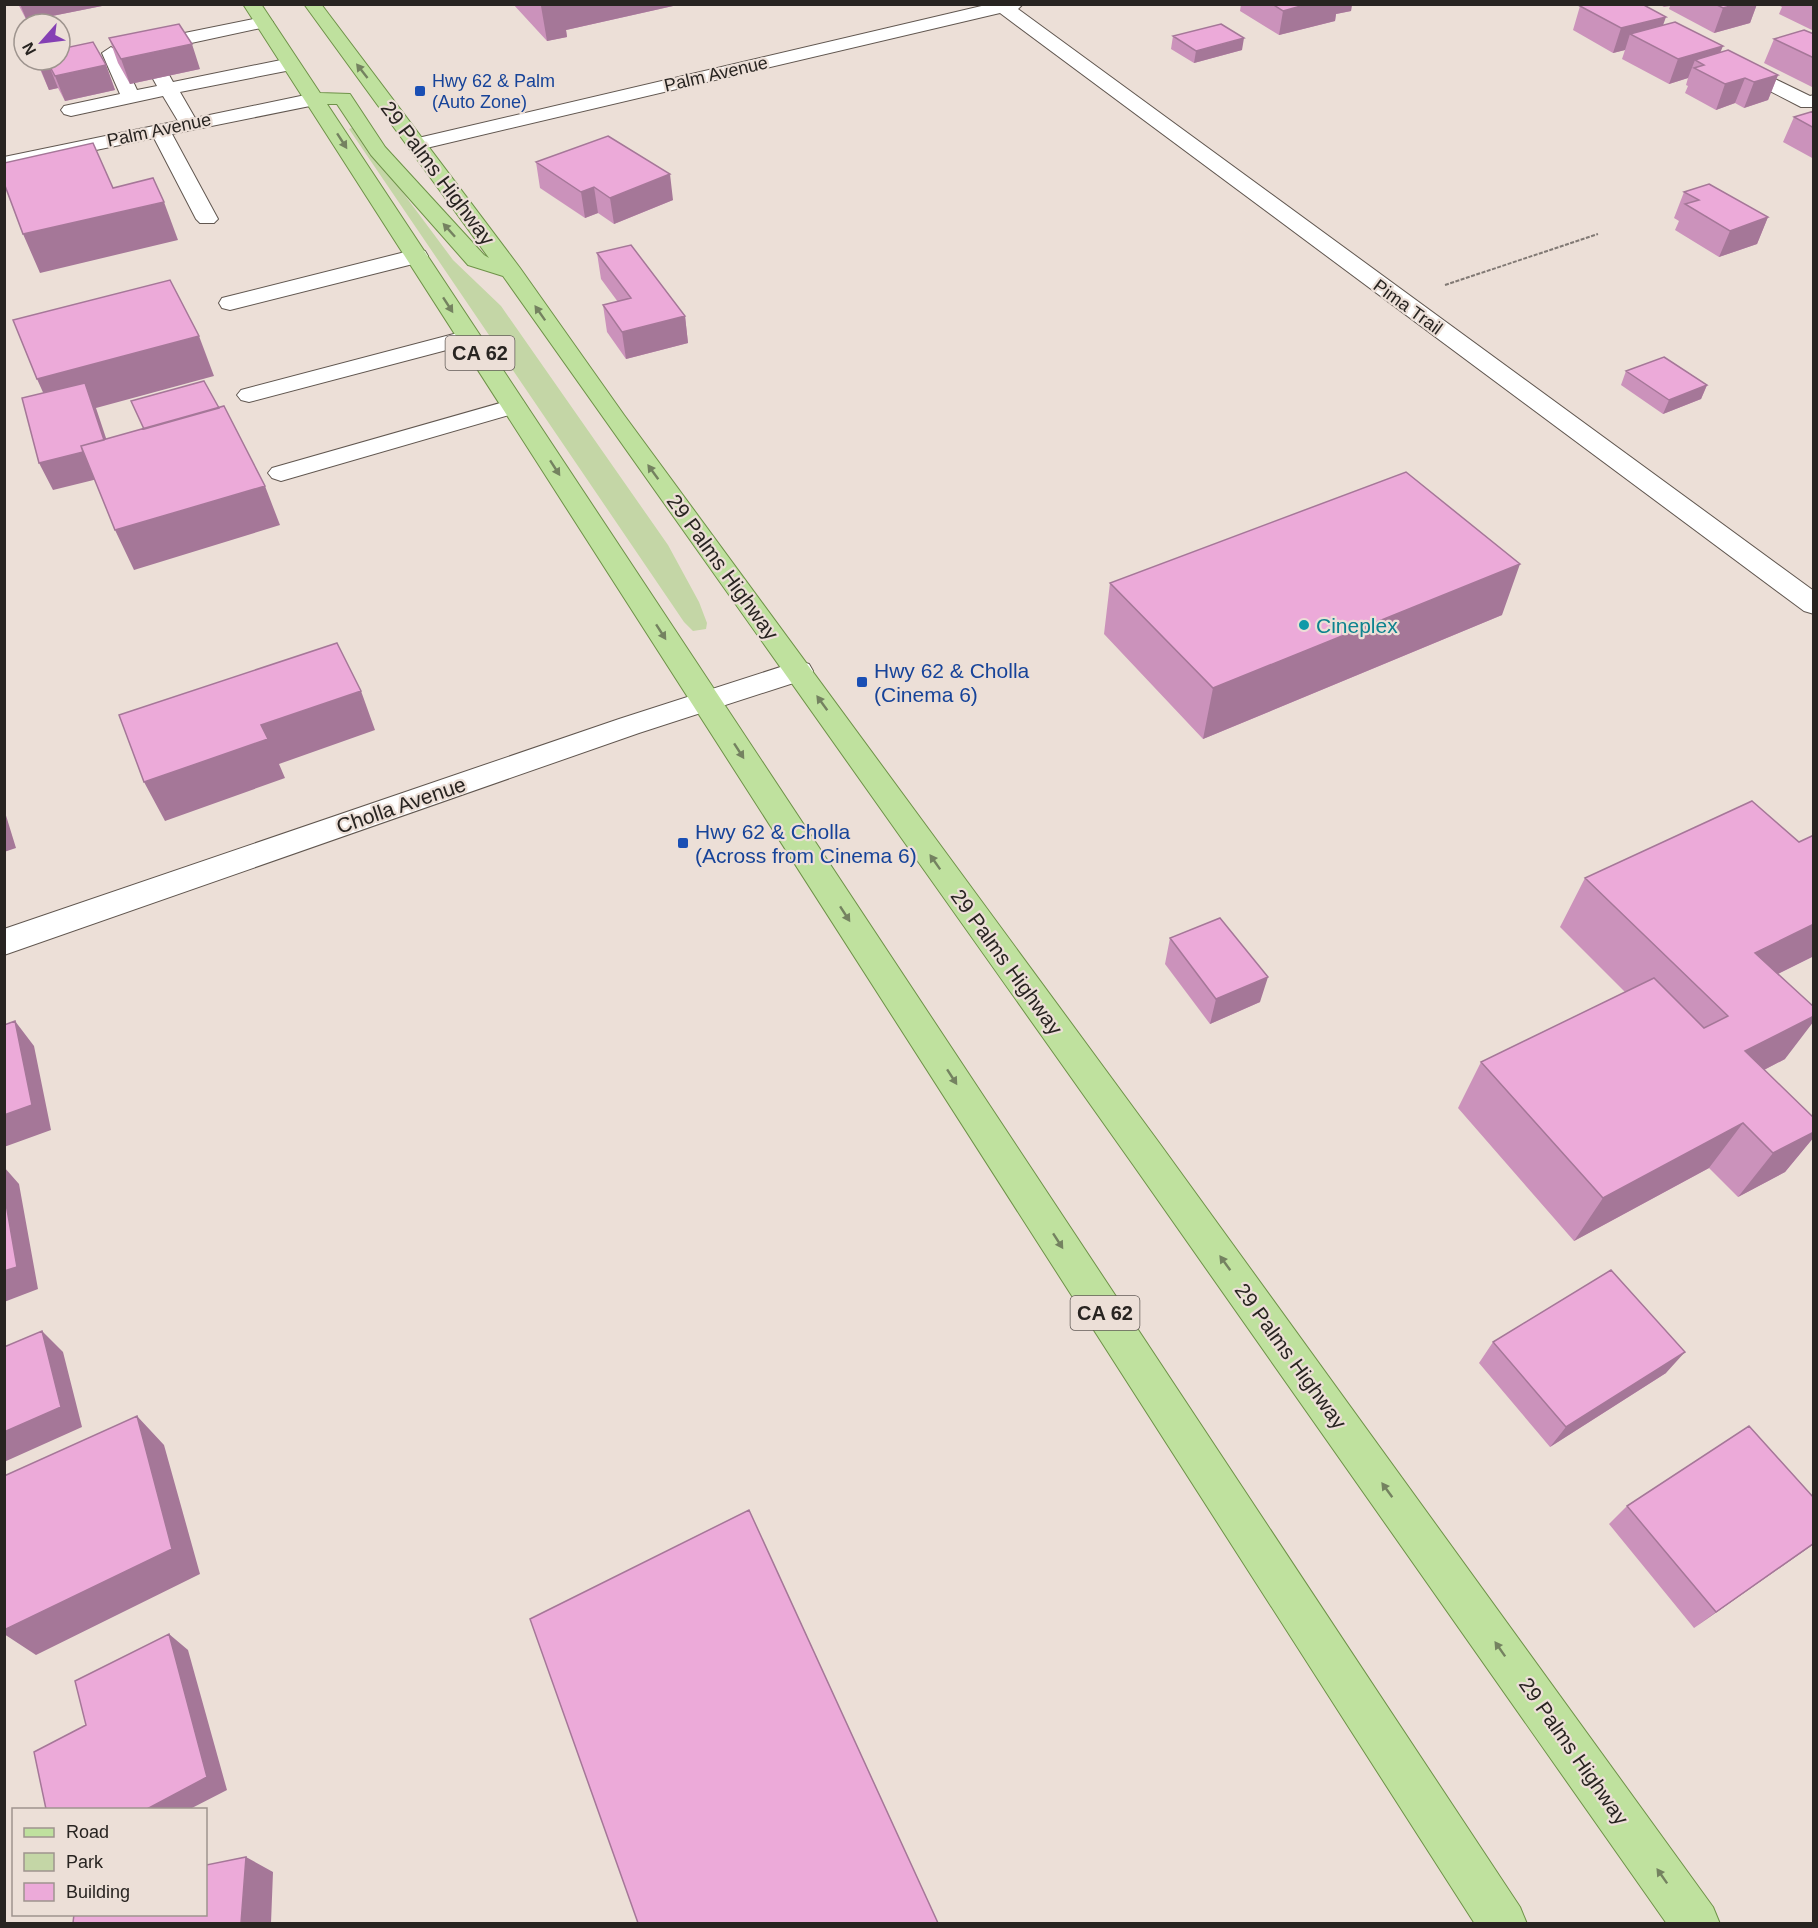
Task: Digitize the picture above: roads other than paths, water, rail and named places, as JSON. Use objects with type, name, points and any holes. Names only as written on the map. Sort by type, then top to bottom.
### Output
[{"type":"main road","name":"29 Palms Highway","points":[[312,4],[512,273],[615,420],[799,671],[1696,1923]]},
{"type":"main road","name":"CA 62","points":[[258,13],[1503,1923]]},
{"type":"main road","points":[[315,99],[343,98],[378,151],[477,261],[512,273]]},
{"type":"street","name":"Palm Avenue","points":[[418,144],[1010,6]]},
{"type":"street","name":"Pima Trail","points":[[1010,6],[1399,300],[1814,605]]},
{"type":"street","points":[[90,57],[111,53],[146,52],[258,13]]},
{"type":"street","points":[[195,36],[219,78]]},
{"type":"street","points":[[111,53],[131,97]]},
{"type":"street","points":[[1713,54],[1808,103],[1814,101]]},
{"type":"street","points":[[71,110],[131,97],[165,83],[219,78],[291,64]]},
{"type":"street","points":[[165,83],[189,123]]},
{"type":"street","name":"Palm Avenue","points":[[4,163],[189,123],[315,99]]},
{"type":"street","points":[[160,130],[207,219]]},
{"type":"street","points":[[230,303],[417,256]]},
{"type":"street","points":[[249,395],[469,337]]},
{"type":"street","points":[[281,473],[514,406]]},
{"type":"street","name":"Cholla Avenue","points":[[4,942],[799,671]]},
{"type":"place","name":"Hwy 62 & Palm (Auto Zone)","points":[[420,91]]},
{"type":"place","name":"Cineplex","points":[[1304,625]]},
{"type":"place","name":"Hwy 62 & Cholla (Cinema 6)","points":[[862,682]]},
{"type":"place","name":"Hwy 62 & Cholla (Across from Cinema 6)","points":[[683,843]]}]
